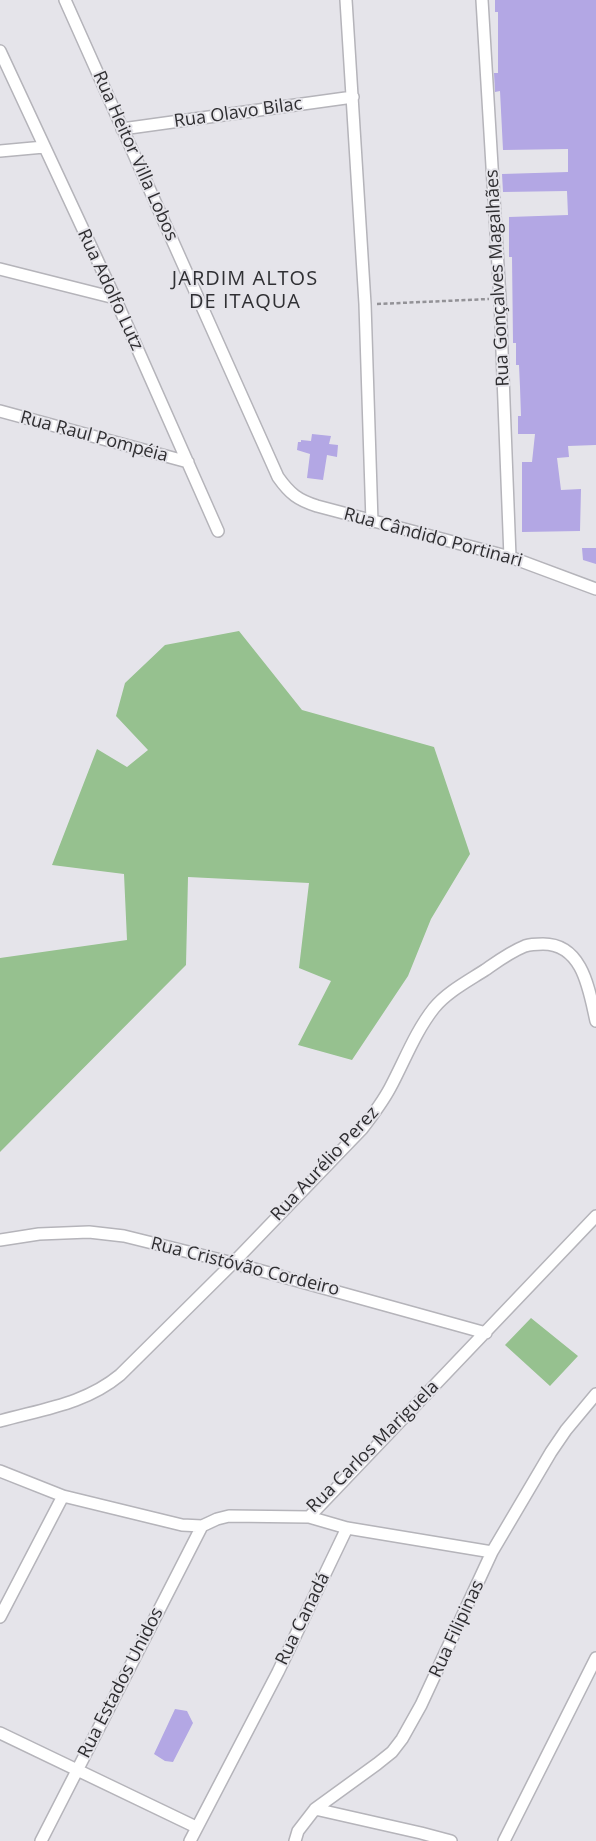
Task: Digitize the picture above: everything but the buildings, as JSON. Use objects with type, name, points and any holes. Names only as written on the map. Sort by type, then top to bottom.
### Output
[{"type":"street","name":"Rua Heitor Villa Lobos","points":[[65,0],[278,477]]},
{"type":"street","points":[[346,0],[365,304],[372,522]]},
{"type":"street","name":"Rua Gonçalves Magalhães","points":[[482,0],[500,299],[510,557]]},
{"type":"street","name":"Rua Adolfo Lutz","points":[[0,51],[115,298],[218,531]]},
{"type":"street","name":"Rua Olavo Bilac","points":[[122,129],[353,97]]},
{"type":"street","points":[[0,152],[44,147]]},
{"type":"street","points":[[0,269],[115,298]]},
{"type":"street","name":"Rua Raul Pompéia","points":[[0,411],[188,462]]},
{"type":"street","name":"Rua Cândido Portinari","points":[[278,477],[285,488],[302,501],[372,522],[510,557],[596,589]]},
{"type":"street","name":"Rua Aurélio Perez","points":[[0,1421],[68,1403],[90,1395],[106,1387],[120,1376],[233,1263],[362,1129],[379,1108],[423,1023],[444,997],[504,957],[526,946],[536,944],[557,945],[570,953],[577,961],[589,988],[596,1021]]},
{"type":"street","name":"Rua Carlos Mariguela","points":[[0,1471],[63,1496],[182,1525],[202,1526],[229,1516],[309,1516],[596,1216]]},
{"type":"street","name":"Rua Cristóvão Cordeiro","points":[[0,1240],[39,1234],[89,1232],[124,1236],[402,1308],[486,1333]]},
{"type":"street","name":"Rua Filipinas","points":[[295,1841],[298,1831],[315,1809],[392,1752],[402,1739],[422,1705],[492,1552],[551,1452],[566,1430],[596,1394]]},
{"type":"street","points":[[0,1617],[63,1496]]},
{"type":"street","points":[[309,1516],[347,1528],[492,1552]]},
{"type":"street","name":"Rua Estados Unidos","points":[[41,1841],[105,1712],[202,1526]]},
{"type":"street","name":"Rua Canadá","points":[[190,1841],[278,1672],[347,1528]]},
{"type":"street","points":[[504,1841],[596,1658]]},
{"type":"street","points":[[0,1733],[196,1827]]},
{"type":"street","points":[[315,1809],[450,1841]]},
{"type":"path","points":[[365,304],[500,299]]},
{"type":"green space","points":[[239,631],[302,710],[434,747],[470,854],[431,919],[408,976],[352,1060],[298,1045],[331,981],[299,968],[309,883],[188,877],[186,965],[0,1152],[0,958],[127,940],[124,874],[52,865],[97,749],[127,767],[148,750],[116,716],[125,683],[165,645]]},
{"type":"green space","points":[[531,1318],[578,1356],[550,1386],[505,1345]]},
{"type":"district","name":"JARDIM ALTOS DE ITAQUA","points":[[245,290]]}]
